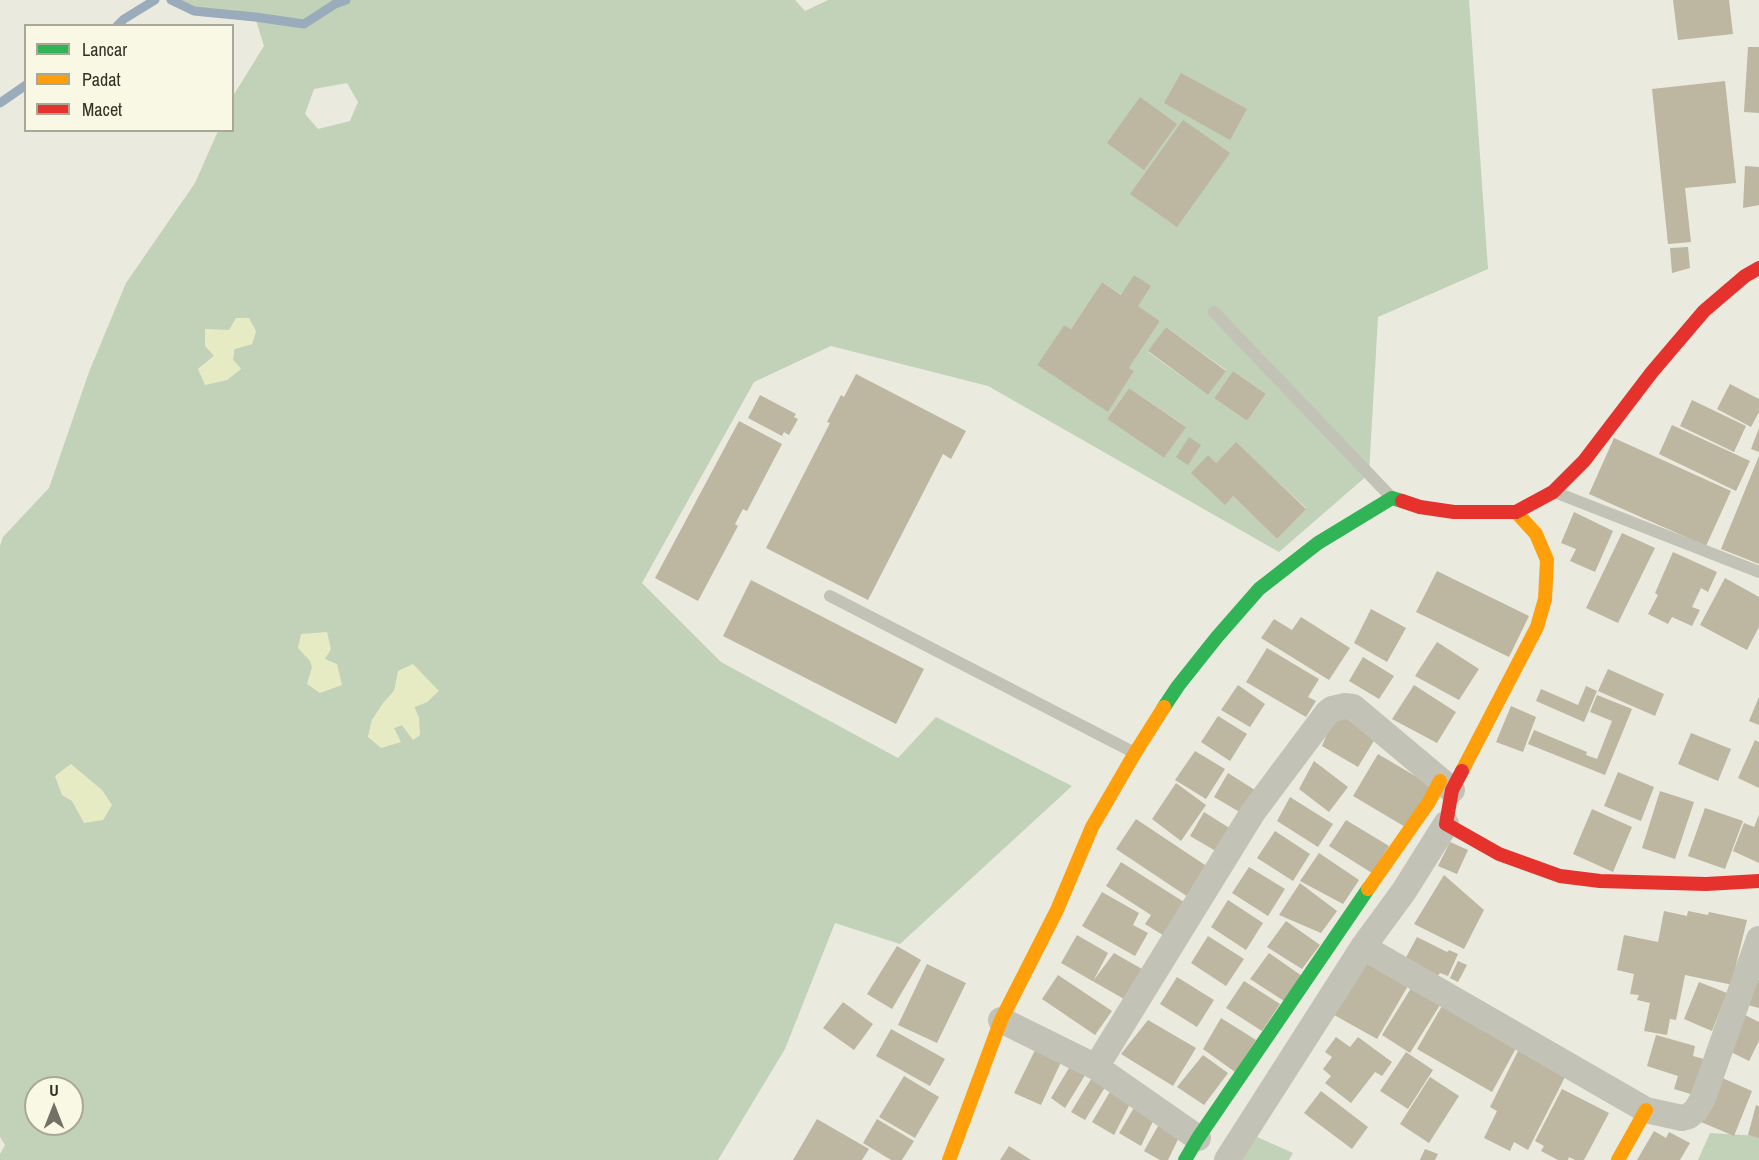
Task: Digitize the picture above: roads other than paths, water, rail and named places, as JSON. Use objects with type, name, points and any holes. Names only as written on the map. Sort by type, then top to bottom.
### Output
[{"type":"street","points":[[949,1160],[1001,1020],[1057,910],[1092,828],[1134,753],[1179,686],[1216,637],[1258,589],[1318,543],[1392,498],[1420,507],[1454,512],[1516,512],[1553,492],[1584,461],[1652,372],[1704,311],[1745,276],[1759,268]]},
{"type":"street","points":[[1185,1160],[1428,802],[1446,785],[1537,627],[1545,599],[1547,560],[1536,534],[1516,512]]},
{"type":"street","points":[[1096,1067],[1253,812],[1327,713],[1338,706],[1353,707],[1446,785]]},
{"type":"street","points":[[1227,1160],[1363,947],[1404,891],[1446,824],[1446,785]]},
{"type":"street","points":[[1446,824],[1499,854],[1560,876],[1633,883],[1706,884],[1759,881]]},
{"type":"street","points":[[1363,947],[1646,1110],[1682,1119],[1696,1110],[1703,1098],[1759,939]]},
{"type":"street","points":[[1001,1020],[1096,1067],[1198,1138]]},
{"type":"street","points":[[1618,1160],[1646,1110]]},
{"type":"lane","points":[[1214,312],[1392,498]]},
{"type":"lane","points":[[1553,492],[1759,572]]},
{"type":"lane","points":[[830,596],[1134,753]]},
{"type":"waterway","points":[[119,24],[155,0]]},
{"type":"waterway","points":[[171,0],[194,11],[304,24],[335,4],[346,0]]},
{"type":"waterway","points":[[0,103],[24,86]]}]
